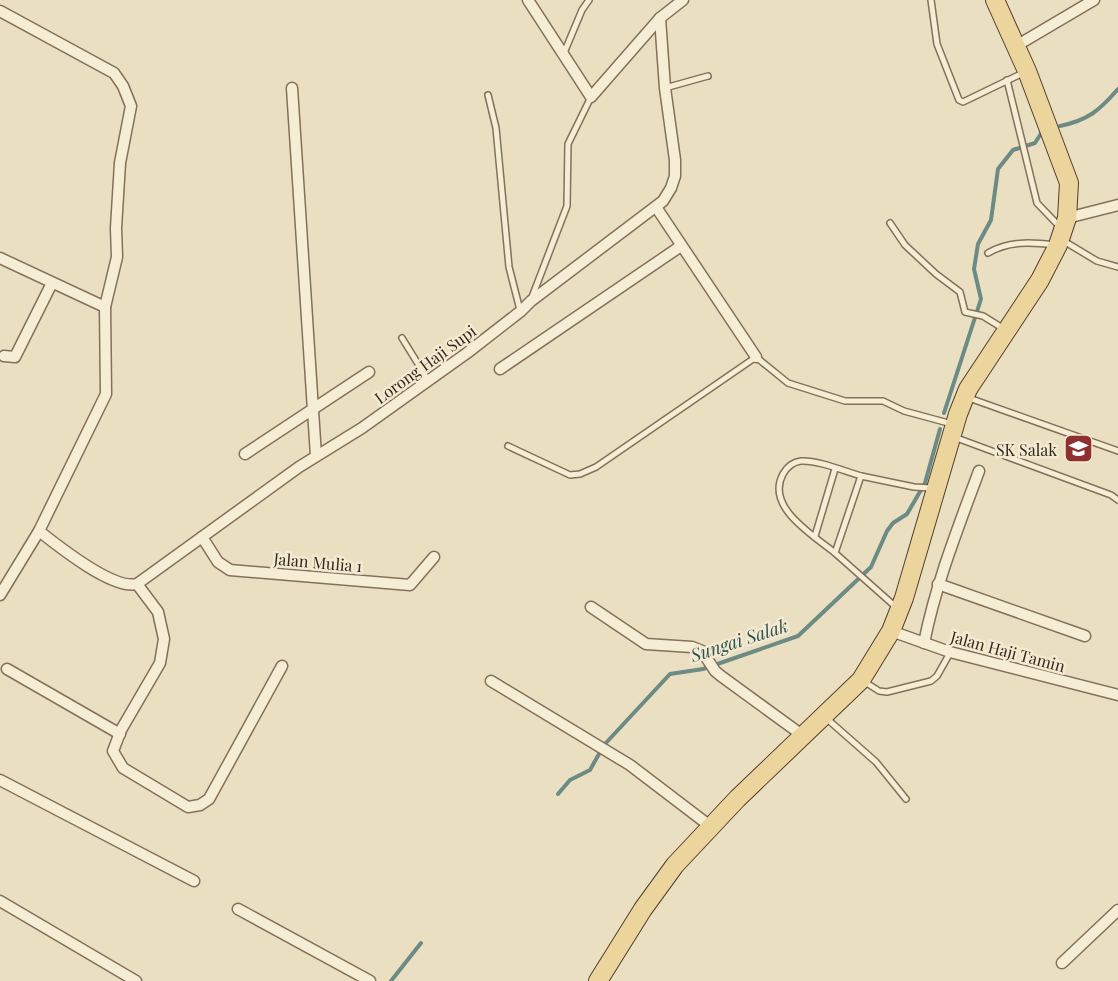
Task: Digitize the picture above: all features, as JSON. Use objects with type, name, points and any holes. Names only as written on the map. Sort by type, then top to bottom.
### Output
[{"type":"main road","points":[[598,981],[643,909],[675,865],[710,826],[822,715],[861,680],[891,631],[900,610],[933,488],[968,389],[1040,280],[1062,233],[1069,183],[1027,71],[995,0]]},
{"type":"street","points":[[528,0],[591,97],[660,18],[683,0]]},
{"type":"street","points":[[1016,46],[1094,0]]},
{"type":"street","points":[[0,11],[114,73],[123,86],[131,106],[120,163],[116,228],[117,258],[105,308],[106,394],[39,531],[0,595]]},
{"type":"street","name":"Lorong Haji Supi","points":[[136,584],[316,456],[362,428],[467,353],[531,301],[663,201],[675,176],[675,160],[664,88],[660,18]]},
{"type":"street","points":[[292,88],[316,456]]},
{"type":"street","points":[[1062,233],[1118,204]]},
{"type":"street","points":[[656,207],[756,357]]},
{"type":"street","points":[[500,369],[681,246]]},
{"type":"street","points":[[0,258],[105,308]]},
{"type":"street","points":[[4,356],[15,357],[52,283]]},
{"type":"street","points":[[245,454],[369,372]]},
{"type":"street","points":[[924,643],[938,584],[979,471]]},
{"type":"street","points":[[39,531],[103,575],[128,586],[136,584],[158,612],[164,639],[160,663],[120,734],[113,751],[123,768],[188,807],[200,806],[209,799],[282,666]]},
{"type":"street","name":"Jalan Mulia 1","points":[[202,537],[218,562],[230,570],[241,571],[410,585],[434,557]]},
{"type":"street","points":[[938,584],[1085,636]]},
{"type":"street","points":[[591,607],[646,644],[692,647],[702,651],[715,671],[802,735]]},
{"type":"street","name":"Jalan Haji Tamin","points":[[891,631],[950,652],[1118,695]]},
{"type":"street","points":[[7,669],[120,734]]},
{"type":"street","points":[[491,681],[630,765],[710,826]]},
{"type":"street","points":[[0,780],[194,881]]},
{"type":"street","points":[[0,901],[136,981]]},
{"type":"street","points":[[238,909],[370,981]]},
{"type":"street","points":[[1062,963],[1118,910]]},
{"type":"lane","points":[[563,54],[582,10],[589,0]]},
{"type":"lane","points":[[931,0],[937,44],[959,100],[963,102],[1027,71]]},
{"type":"lane","points":[[664,88],[708,76]]},
{"type":"lane","points":[[1007,80],[1037,203],[1062,233],[1097,261],[1118,267]]},
{"type":"lane","points":[[488,95],[496,128],[509,267],[521,311]]},
{"type":"lane","points":[[531,301],[567,206],[568,144],[591,97]]},
{"type":"lane","points":[[890,223],[905,245],[936,274],[960,292],[965,312],[983,316],[1006,330]]},
{"type":"lane","points":[[988,253],[998,247],[1062,233]]},
{"type":"lane","points":[[402,338],[428,380]]},
{"type":"lane","points":[[508,446],[570,475],[580,474],[596,467],[756,357],[788,383],[845,401],[883,401],[1111,495],[1118,500]]},
{"type":"lane","points":[[965,396],[1118,452]]},
{"type":"lane","points":[[900,610],[792,517],[781,504],[779,487],[781,477],[793,463],[802,461],[914,487],[933,488]]},
{"type":"lane","points":[[814,536],[835,469]]},
{"type":"lane","points":[[835,553],[861,476]]},
{"type":"lane","points":[[861,680],[879,691],[887,692],[921,685],[937,676],[950,652]]},
{"type":"lane","points":[[822,715],[876,762],[906,799]]},
{"type":"waterway","name":"Sungai Salak","points":[[1060,126],[1092,114],[1118,89]]},
{"type":"waterway","name":"Sungai Salak","points":[[944,413],[981,299],[974,269],[978,244],[991,220],[998,169],[1013,150],[1035,143],[1042,132]]},
{"type":"waterway","name":"Sungai Salak","points":[[558,794],[570,780],[590,770],[604,745],[670,674],[703,669],[798,636],[871,567],[887,531],[893,523],[907,514],[925,483],[940,429]]},
{"type":"waterway","points":[[391,981],[421,943]]},
{"type":"place","name":"SK Salak","points":[[1078,449]]}]
